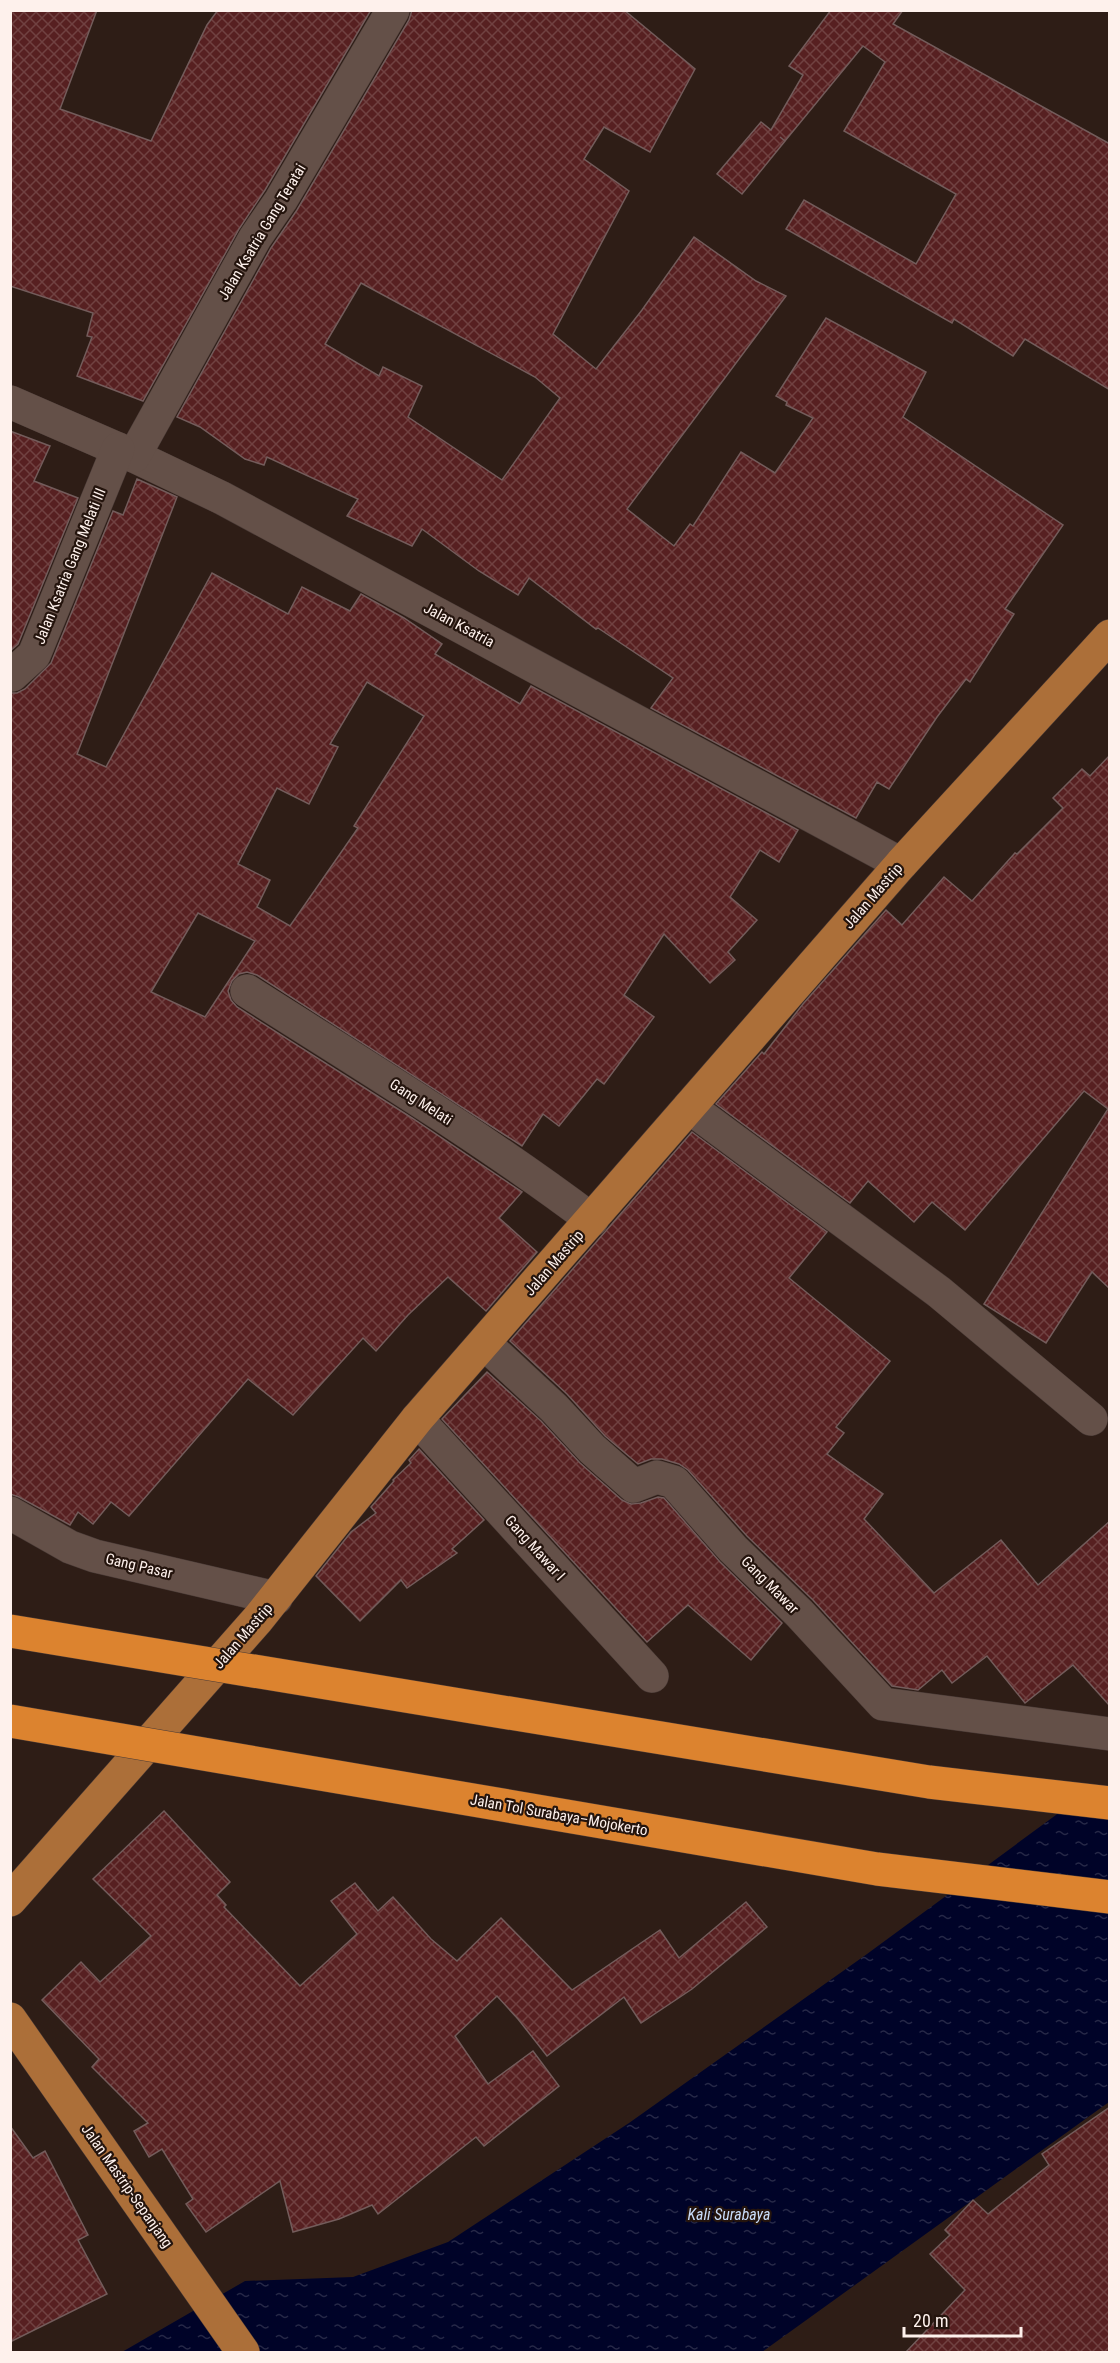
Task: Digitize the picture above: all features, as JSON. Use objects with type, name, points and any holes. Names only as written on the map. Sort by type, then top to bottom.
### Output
[{"type":"highway","points":[[10,1631],[929,1782],[1110,1803]]},
{"type":"highway","name":"Jalan Tol Surabaya–Mojokerto","points":[[10,1721],[877,1869],[1110,1897]]},
{"type":"main road","name":"Jalan Mastrip","points":[[10,1900],[276,1598],[417,1419],[901,864],[1110,636]]},
{"type":"main road","name":"Jalan Mastrip-Sepanjang","points":[[10,2019],[243,2352]]},
{"type":"street","name":"Jalan Ksatria Gang Teratai","points":[[126,453],[255,238],[281,200],[393,10]]},
{"type":"street","name":"Jalan Ksatria","points":[[10,402],[222,498],[901,864]]},
{"type":"street","name":"Jalan Ksatria Gang Melati III","points":[[12,675],[34,655],[126,453]]},
{"type":"street","name":"Gang Melati","points":[[247,992],[425,1104],[542,1182],[592,1220]]},
{"type":"street","points":[[689,1107],[939,1292],[1091,1419]]},
{"type":"street","name":"Gang Mawar","points":[[484,1343],[554,1408],[592,1449],[634,1486],[657,1477],[674,1482],[734,1549],[799,1613],[884,1704],[1110,1734]]},
{"type":"street","name":"Gang Mawar I","points":[[417,1419],[652,1676]]},
{"type":"street","name":"Gang Pasar","points":[[10,1513],[70,1547],[95,1556],[276,1598]]},
{"type":"water","name":"Kali Surabaya","points":[[1109,1793],[1109,2102],[762,2352],[122,2352],[245,2281],[353,2277],[448,2242],[629,2123],[867,1954],[1060,1812]]},
{"type":"building","points":[[10,10],[97,10],[60,109],[151,141],[207,25],[218,10],[371,10],[265,190],[239,229],[143,401],[77,376],[92,337],[87,336],[93,313],[10,286]]},
{"type":"building","points":[[412,10],[624,10],[695,69],[650,152],[604,127],[584,159],[629,191],[553,334],[596,369],[694,237],[756,281],[786,296],[627,509],[674,546],[690,524],[693,526],[741,452],[775,473],[813,418],[786,405],[787,402],[776,396],[826,318],[926,372],[903,417],[1063,525],[1005,609],[1014,614],[970,682],[966,679],[937,717],[889,789],[877,782],[856,818],[651,708],[673,678],[598,628],[596,629],[529,578],[518,595],[479,571],[422,529],[412,546],[347,516],[358,499],[267,457],[264,465],[245,459],[200,427],[177,417],[271,248],[297,210],[409,20]],"holes":[[[361,283],[535,377],[560,398],[502,480],[408,417],[422,386],[383,367],[379,376],[325,344]]]},
{"type":"building","points":[[831,10],[903,10],[893,24],[1110,144],[1110,390],[1025,339],[1013,356],[954,319],[952,323],[786,229],[804,200],[916,264],[956,194],[844,131],[885,62],[863,46],[742,194],[717,174],[761,122],[771,130],[803,75],[789,66]]},
{"type":"building","points":[[10,431],[50,446],[34,481],[78,498],[18,644],[10,651]]},
{"type":"building","points":[[137,479],[177,497],[77,754],[106,767],[212,573],[288,614],[302,587],[350,611],[361,594],[404,618],[442,644],[435,654],[520,704],[531,686],[798,830],[779,862],[760,850],[730,897],[757,920],[728,952],[735,960],[710,983],[664,934],[624,995],[654,1017],[604,1084],[597,1079],[559,1126],[543,1114],[522,1146],[257,975],[247,972],[239,974],[232,981],[228,991],[237,1007],[412,1118],[522,1192],[499,1218],[537,1252],[486,1311],[448,1277],[408,1315],[376,1351],[363,1338],[293,1415],[248,1379],[129,1516],[111,1502],[93,1524],[78,1512],[70,1525],[10,1494],[10,693],[17,693],[25,689],[51,663],[113,511],[123,515]],"holes":[[[367,682],[424,716],[354,826],[358,828],[290,926],[257,907],[270,880],[238,864],[277,788],[309,804],[338,747],[330,744]],[[198,913],[255,941],[205,1017],[151,992]]]},
{"type":"building","points":[[1110,755],[1110,1289],[1092,1272],[1046,1343],[984,1304],[1108,1109],[1084,1091],[965,1230],[932,1202],[914,1222],[868,1181],[850,1203],[716,1104],[762,1052],[764,1054],[803,1004],[886,910],[902,925],[944,877],[972,901],[1015,853],[1017,854],[1063,808],[1053,798],[1082,769],[1090,776]]},
{"type":"building","points":[[692,1132],[827,1232],[789,1278],[890,1361],[836,1427],[844,1433],[827,1454],[883,1494],[864,1519],[934,1593],[1001,1540],[1038,1585],[1110,1521],[1110,1706],[1073,1665],[1025,1703],[987,1656],[952,1683],[942,1670],[918,1690],[892,1686],[813,1600],[747,1536],[688,1470],[679,1464],[662,1459],[651,1459],[638,1464],[605,1436],[567,1394],[510,1341]]},
{"type":"building","points":[[487,1372],[541,1421],[580,1463],[622,1500],[631,1504],[658,1497],[664,1498],[720,1562],[782,1623],[751,1660],[688,1605],[647,1642],[442,1419]]},
{"type":"building","points":[[419,1449],[484,1520],[452,1549],[457,1553],[407,1588],[401,1580],[360,1621],[316,1576],[351,1532],[376,1513],[371,1507],[393,1480],[411,1463],[409,1460]]},
{"type":"building","points":[[164,1811],[230,1882],[217,1895],[226,1905],[224,1907],[300,1986],[357,1934],[331,1901],[355,1883],[378,1911],[393,1897],[431,1939],[457,1961],[501,1918],[572,1990],[660,1930],[679,1958],[746,1902],[767,1927],[692,1989],[641,2023],[624,1997],[547,2056],[497,1996],[455,2036],[488,2084],[533,2051],[559,2086],[484,2146],[476,2137],[378,2214],[372,2205],[339,2219],[293,2232],[280,2181],[206,2232],[186,2204],[193,2199],[162,2149],[149,2157],[134,2131],[148,2123],[92,2067],[99,2059],[42,2000],[81,1962],[100,1982],[151,1936],[93,1879]]},
{"type":"building","points":[[1110,2107],[1110,2352],[906,2352],[965,2290],[930,2254],[950,2235],[945,2230],[973,2200],[988,2214],[1049,2165],[1042,2154]]},
{"type":"building","points":[[10,2126],[33,2158],[45,2151],[88,2235],[78,2240],[107,2294],[10,2342]]}]
